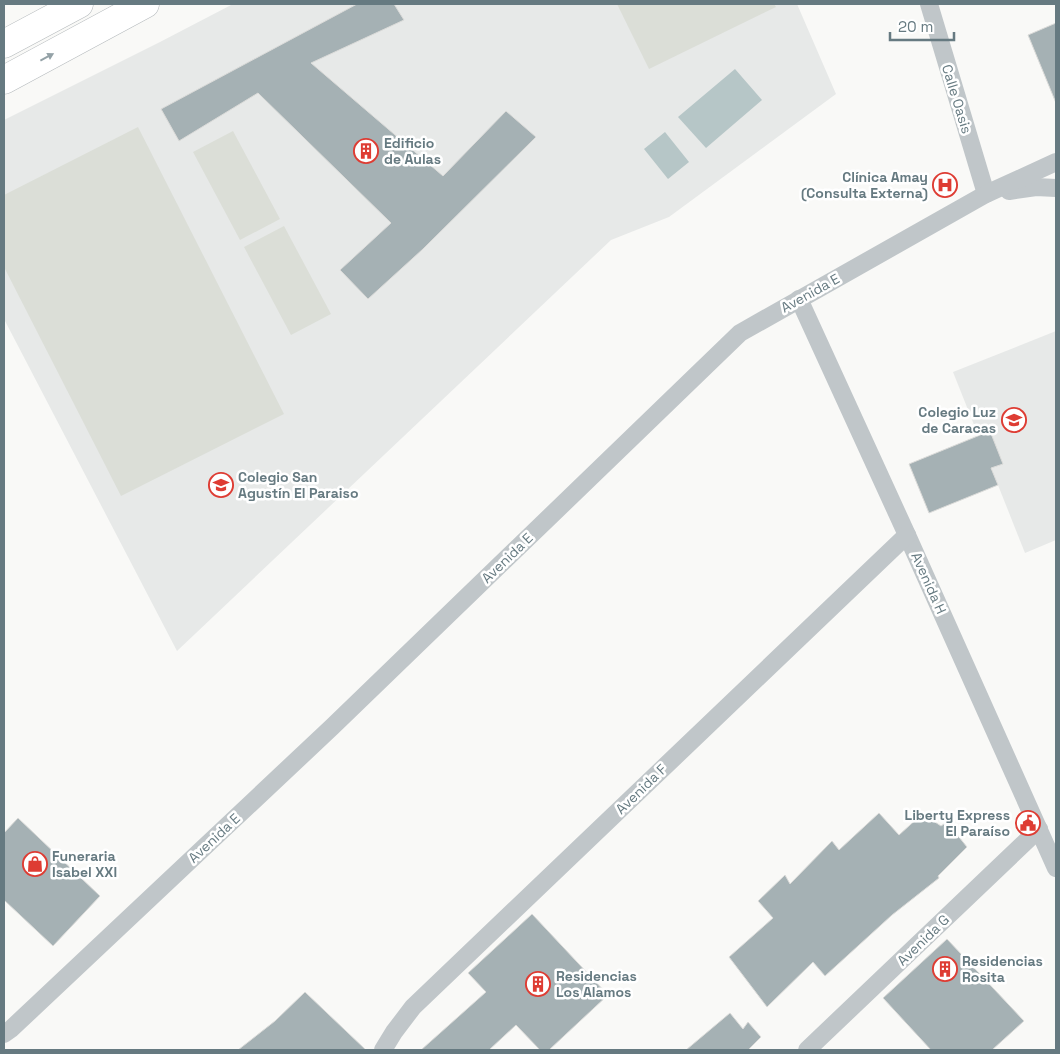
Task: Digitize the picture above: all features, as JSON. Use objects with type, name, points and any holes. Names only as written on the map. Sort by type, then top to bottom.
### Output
[{"type":"highway","points":[[4,44],[79,4]]},
{"type":"highway","points":[[4,80],[145,4]]},
{"type":"street","name":"Calle Oasis","points":[[929,4],[986,194]]},
{"type":"street","name":"Avenida E","points":[[6,1036],[332,727],[740,332],[986,194],[1056,162]]},
{"type":"street","points":[[986,194],[1036,187],[1056,188]]},
{"type":"street","name":"Avenida H","points":[[799,299],[1056,868]]},
{"type":"street","name":"Avenida F","points":[[383,1050],[394,1032],[413,1008],[907,535]]},
{"type":"street","name":"Avenida G","points":[[807,1050],[1039,829]]},
{"type":"shaded area","name":"Colegio San Agustín El Paraiso","points":[[233,4],[797,4],[836,94],[669,217],[611,240],[177,651],[4,319],[4,120]]},
{"type":"shaded area","points":[[617,4],[774,4],[776,7],[649,69]]},
{"type":"shaded area","points":[[735,69],[762,100],[706,148],[678,117]]},
{"type":"shaded area","points":[[138,127],[284,414],[121,496],[4,267],[4,195]]},
{"type":"shaded area","points":[[233,131],[280,219],[240,240],[193,152]]},
{"type":"shaded area","points":[[665,132],[689,162],[668,179],[644,149]]},
{"type":"shaded area","points":[[284,226],[331,314],[291,335],[244,247]]},
{"type":"shaded area","name":"Colegio Luz de Caracas","points":[[1056,331],[1056,540],[1025,553],[953,372]]},
{"type":"building","name":"Edificio de Aulas","points":[[357,4],[394,4],[404,20],[311,63],[443,176],[506,111],[536,137],[423,249],[368,299],[340,270],[391,223],[258,93],[179,141],[161,109]]},
{"type":"building","points":[[1056,23],[1056,103],[1028,35]]},
{"type":"building","points":[[990,431],[1003,464],[991,468],[998,485],[929,513],[909,464]]},
{"type":"building","points":[[879,813],[899,835],[921,815],[928,822],[932,820],[941,826],[947,822],[967,847],[938,876],[939,878],[892,915],[825,976],[813,962],[767,1007],[729,957],[773,918],[758,901],[785,875],[790,884],[832,841],[839,850]]},
{"type":"building","name":"Funeraria Isabel XXI","points":[[18,818],[100,896],[53,946],[4,900],[4,833]]},
{"type":"building","name":"Residencias Los Alamos","points":[[532,914],[608,995],[549,1050],[540,1050],[516,1025],[489,1050],[421,1050],[486,992],[468,973]]},
{"type":"building","name":"Residencias Rosita","points":[[947,939],[1024,1021],[992,1050],[931,1050],[883,998]]},
{"type":"building","points":[[305,992],[366,1050],[238,1050],[275,1021]]},
{"type":"building","points":[[730,1013],[743,1029],[748,1022],[761,1037],[748,1050],[686,1050]]},
{"type":"place","name":"Edificio de Aulas","points":[[366,151]]},
{"type":"place","name":"Clínica Amay (Consulta Externa)","points":[[945,185]]},
{"type":"place","name":"Colegio Luz de Caracas","points":[[1014,420]]},
{"type":"place","name":"Colegio San Agustín El Paraiso","points":[[221,485]]},
{"type":"place","name":"Liberty Express El Paraíso","points":[[1028,823]]},
{"type":"place","name":"Funeraria Isabel XXI","points":[[35,864]]},
{"type":"place","name":"Residencias Rosita","points":[[945,969]]},
{"type":"place","name":"Residencias Los Alamos","points":[[538,984]]}]
